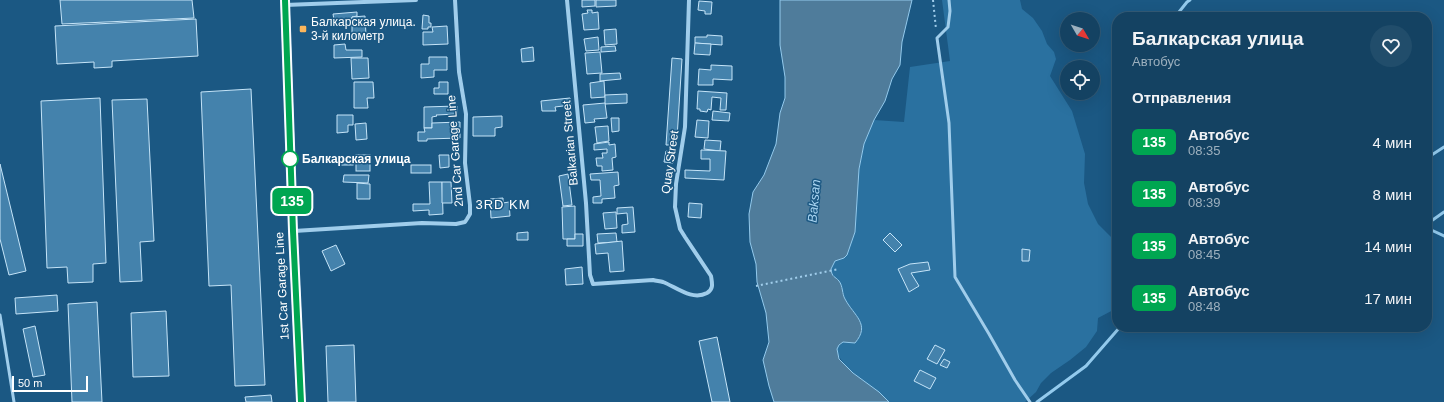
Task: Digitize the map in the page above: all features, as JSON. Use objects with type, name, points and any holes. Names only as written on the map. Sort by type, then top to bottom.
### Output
[{"type":"main road","name":"1st Car Garage Line","points":[[285,2],[301,402]]},
{"type":"street","points":[[285,2],[416,0]]},
{"type":"street","name":"2nd Car Garage Line","points":[[293,231],[422,223],[456,224],[465,222],[468,219],[470,214],[470,205],[465,163],[466,114],[459,72],[455,0]]},
{"type":"street","name":"Balkarian Street","points":[[567,0],[585,196],[590,275],[593,284]]},
{"type":"street","name":"Quay Street","points":[[593,284],[653,280],[662,282],[684,292],[700,295],[706,294],[712,287],[711,276],[680,229],[675,207],[676,184],[685,127],[689,0]]},
{"type":"lane","points":[[949,0],[950,11],[948,27],[937,38],[949,123],[955,277],[1015,380],[1030,402]]},
{"type":"lane","points":[[0,315],[14,402]]},
{"type":"path","points":[[933,0],[937,38]]},
{"type":"path","points":[[756,286],[839,269]]},
{"type":"shaded area","points":[[942,0],[1020,0],[1022,9],[1033,18],[1042,31],[1047,44],[1054,52],[1056,59],[1050,76],[1060,92],[1060,100],[1065,100],[1072,111],[1085,154],[1084,183],[1088,204],[1098,224],[1112,238],[1112,311],[1098,318],[1097,331],[1086,347],[1051,373],[1041,383],[1036,392],[1025,402],[889,402],[858,377],[838,355],[838,347],[843,342],[849,343],[861,323],[845,299],[840,282],[832,275],[831,269],[835,261],[844,258],[855,232],[859,169],[864,144],[874,120],[904,122],[910,67],[950,61]]},
{"type":"water","name":"Baksan","points":[[780,0],[912,0],[902,42],[900,65],[892,79],[885,101],[874,120],[864,144],[859,169],[855,232],[847,255],[844,258],[835,261],[831,269],[831,272],[840,283],[845,299],[861,325],[860,336],[855,343],[843,342],[839,345],[837,349],[839,359],[853,373],[879,392],[889,402],[774,402],[769,386],[763,360],[769,342],[766,313],[757,282],[756,264],[750,242],[749,214],[753,192],[764,175],[776,144],[780,113],[785,98],[785,77],[780,45]]},
{"type":"building","points":[[60,0],[192,0],[194,18],[62,24]]},
{"type":"building","points":[[582,0],[595,0],[595,6],[582,7]]},
{"type":"building","points":[[596,0],[616,0],[616,6],[596,7]]},
{"type":"building","points":[[699,1],[712,2],[711,14],[705,14],[705,11],[698,10]]},
{"type":"building","points":[[587,10],[592,10],[592,13],[598,12],[599,29],[584,30],[582,14],[588,13]]},
{"type":"building","points":[[357,12],[357,16],[352,17],[352,19],[334,20],[333,14]]},
{"type":"building","points":[[423,15],[429,16],[429,23],[431,23],[431,27],[428,27],[428,29],[422,29]]},
{"type":"building","points":[[365,16],[366,36],[352,36],[352,17]]},
{"type":"building","points":[[196,19],[198,56],[112,61],[112,67],[94,68],[94,62],[57,64],[55,26]]},
{"type":"building","points":[[447,26],[448,44],[423,45],[423,32],[433,32],[432,27]]},
{"type":"building","points":[[616,29],[617,44],[605,45],[604,30]]},
{"type":"building","points":[[707,35],[722,36],[722,45],[695,43],[695,37],[707,37]]},
{"type":"building","points":[[598,37],[599,50],[586,51],[584,39]]},
{"type":"building","points":[[695,43],[711,44],[710,55],[694,54]]},
{"type":"building","points":[[345,44],[346,50],[362,50],[362,57],[334,58],[334,45]]},
{"type":"building","points":[[615,46],[616,51],[601,52],[601,47]]},
{"type":"building","points":[[533,47],[534,61],[522,62],[521,49]]},
{"type":"building","points":[[600,52],[602,73],[587,74],[585,53]]},
{"type":"building","points":[[429,57],[447,57],[447,70],[434,70],[434,77],[421,78],[421,64],[429,64]]},
{"type":"building","points":[[351,58],[368,58],[369,78],[352,79]]},
{"type":"building","points":[[672,58],[682,59],[677,138],[675,138],[675,145],[666,145]]},
{"type":"building","points":[[711,65],[732,66],[732,80],[713,79],[713,85],[698,85],[699,69],[711,70]]},
{"type":"building","points":[[620,73],[621,79],[600,81],[600,74]]},
{"type":"building","points":[[604,81],[605,97],[591,98],[590,83]]},
{"type":"building","points":[[354,82],[373,82],[374,98],[367,98],[368,108],[354,108]]},
{"type":"building","points":[[439,82],[448,82],[448,94],[434,94],[434,88],[439,88]]},
{"type":"building","points":[[251,89],[265,385],[235,386],[231,285],[209,286],[201,92]]},
{"type":"building","points":[[698,91],[727,93],[726,110],[720,110],[721,98],[712,97],[711,110],[708,109],[707,112],[697,109]]},
{"type":"building","points":[[627,94],[627,103],[605,104],[605,95]]},
{"type":"building","points":[[100,98],[106,263],[93,264],[93,282],[68,283],[67,267],[47,268],[41,101]]},
{"type":"building","points":[[570,98],[571,105],[555,107],[556,111],[542,111],[541,101]]},
{"type":"building","points":[[147,99],[154,241],[140,242],[142,281],[120,282],[112,100]]},
{"type":"building","points":[[605,103],[607,118],[594,119],[595,122],[585,123],[583,105]]},
{"type":"building","points":[[457,106],[457,114],[436,115],[437,116],[432,117],[432,128],[424,128],[424,107]]},
{"type":"building","points":[[713,111],[730,113],[729,121],[712,120]]},
{"type":"building","points":[[337,115],[353,115],[353,125],[348,125],[348,132],[337,133]]},
{"type":"building","points":[[502,116],[502,127],[495,128],[495,136],[473,136],[473,117]]},
{"type":"building","points":[[611,118],[619,118],[619,131],[612,132]]},
{"type":"building","points":[[697,120],[709,121],[708,138],[695,137]]},
{"type":"building","points":[[460,122],[460,138],[427,139],[427,141],[418,141],[418,132],[425,132],[424,128],[432,128],[432,123]]},
{"type":"building","points":[[366,123],[367,139],[356,140],[355,124]]},
{"type":"building","points":[[608,126],[609,141],[597,143],[595,127]]},
{"type":"building","points":[[705,140],[721,141],[720,151],[704,149]]},
{"type":"building","points":[[609,142],[609,145],[615,144],[616,157],[612,158],[613,170],[602,171],[602,166],[597,166],[596,158],[603,158],[602,153],[607,153],[607,149],[594,150],[594,144]]},
{"type":"building","points":[[701,150],[726,151],[724,180],[685,178],[685,170],[710,171],[710,159],[701,159]]},
{"type":"building","points":[[666,151],[675,152],[673,163],[664,162]]},
{"type":"building","points":[[356,155],[370,155],[370,171],[356,171]]},
{"type":"building","points":[[439,155],[449,155],[449,167],[440,168]]},
{"type":"building","points":[[338,158],[353,158],[353,165],[338,165]]},
{"type":"building","points":[[0,164],[26,271],[9,275],[0,239]]},
{"type":"building","points":[[411,165],[431,165],[431,173],[411,173]]},
{"type":"building","points":[[618,172],[619,185],[614,186],[615,198],[602,199],[602,203],[593,203],[593,197],[601,196],[600,180],[591,180],[590,174]]},
{"type":"building","points":[[568,174],[572,205],[563,206],[559,176]]},
{"type":"building","points":[[344,175],[369,175],[368,183],[343,182]]},
{"type":"building","points":[[429,182],[442,182],[443,214],[429,215],[429,210],[413,211],[413,204],[430,204]]},
{"type":"building","points":[[442,182],[451,182],[452,203],[442,203]]},
{"type":"building","points":[[357,183],[370,184],[370,199],[357,199]]},
{"type":"building","points":[[503,198],[503,203],[509,202],[510,216],[491,218],[490,199]]},
{"type":"building","points":[[689,203],[702,204],[701,218],[688,217]]},
{"type":"building","points":[[575,206],[575,239],[563,239],[562,207]]},
{"type":"building","points":[[633,207],[635,232],[622,233],[622,225],[628,224],[627,213],[617,214],[617,208]]},
{"type":"building","points":[[616,212],[617,228],[605,229],[603,213]]},
{"type":"building","points":[[528,232],[528,240],[517,240],[517,233]]},
{"type":"building","points":[[616,233],[617,242],[598,243],[597,234]]},
{"type":"building","points":[[890,233],[902,245],[895,252],[883,240]]},
{"type":"building","points":[[575,234],[583,234],[583,246],[567,246],[567,239],[575,239]]},
{"type":"building","points":[[622,241],[624,271],[610,272],[608,253],[596,254],[595,244]]},
{"type":"building","points":[[336,245],[345,264],[331,271],[322,251]]},
{"type":"building","points":[[1022,249],[1030,250],[1029,261],[1022,261]]},
{"type":"building","points":[[928,262],[930,270],[911,273],[919,286],[909,292],[898,269],[910,264]]},
{"type":"building","points":[[582,267],[583,284],[566,285],[565,269]]},
{"type":"building","points":[[57,295],[58,311],[16,314],[15,298]]},
{"type":"building","points":[[97,302],[102,402],[72,402],[68,304]]},
{"type":"building","points":[[166,311],[169,376],[133,377],[131,313]]},
{"type":"building","points":[[35,326],[45,375],[33,377],[23,329]]},
{"type":"building","points":[[717,337],[730,402],[712,402],[699,341]]},
{"type":"building","points":[[354,345],[356,402],[328,402],[326,346]]},
{"type":"building","points":[[935,345],[945,350],[937,364],[927,359]]},
{"type":"building","points":[[944,359],[950,362],[947,368],[940,365]]},
{"type":"building","points":[[920,370],[936,378],[930,389],[914,381]]},
{"type":"building","points":[[271,395],[272,402],[246,402],[245,397]]},
{"type":"waterway","points":[[1179,12],[1190,0]]},
{"type":"waterway","points":[[1432,155],[1444,147]]},
{"type":"waterway","points":[[1432,220],[1444,212]]},
{"type":"waterway","points":[[1432,230],[1444,236]]},
{"type":"waterway","points":[[1037,402],[1086,366],[1116,332]]},
{"type":"bus line","name":"135","points":[[285,0],[301,402]]},
{"type":"place","name":"Балкарская улица. 3-й километр","points":[[303,29]]},
{"type":"place","name":"Балкарская улица","points":[[290,159]]},
{"type":"district","name":"3RD KM","points":[[503,204]]}]
